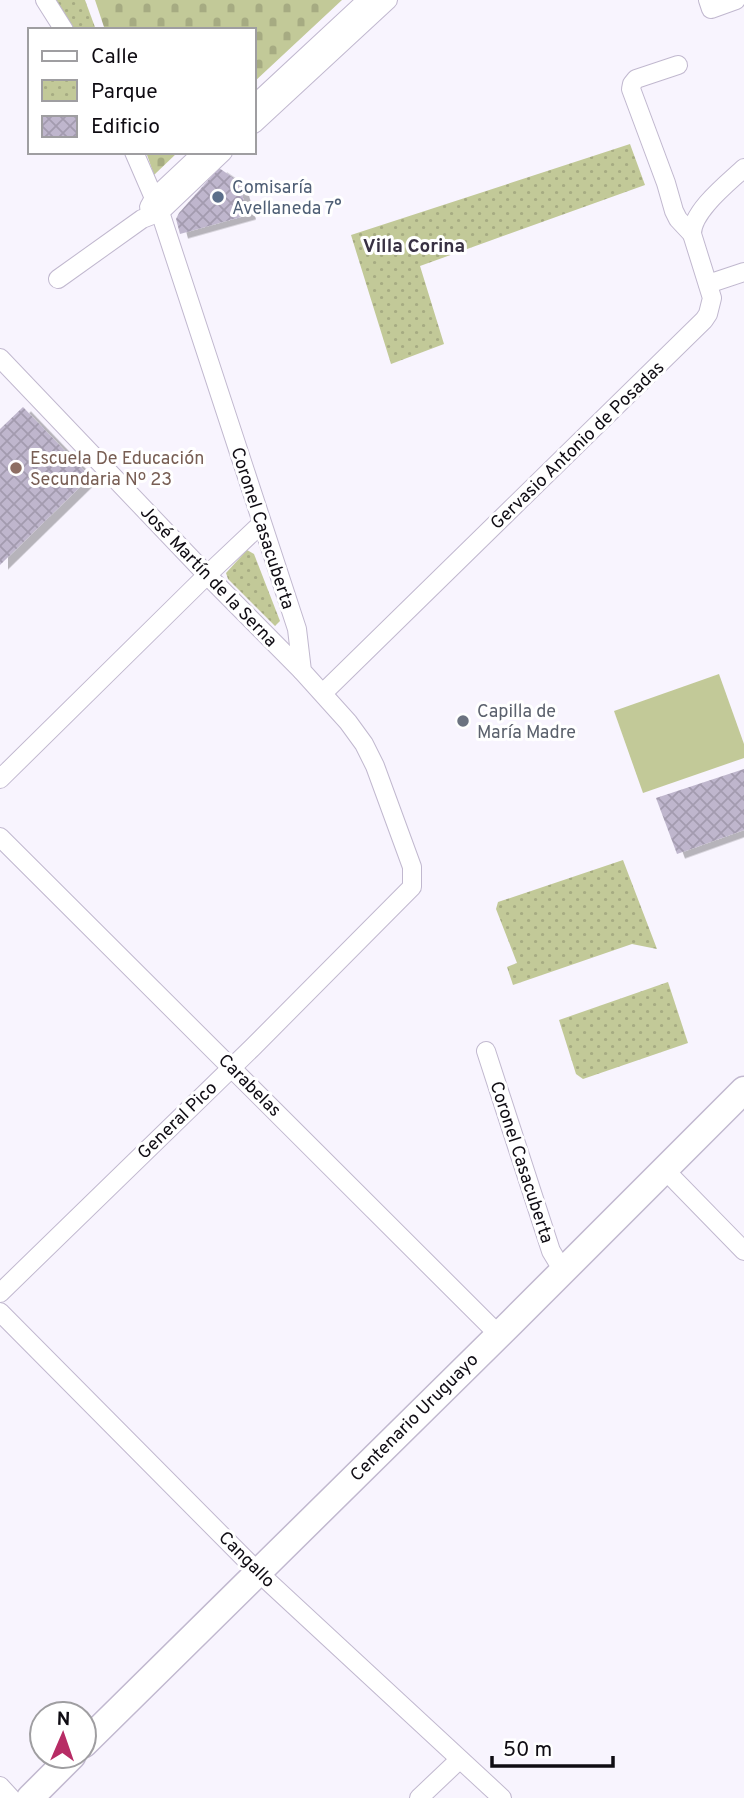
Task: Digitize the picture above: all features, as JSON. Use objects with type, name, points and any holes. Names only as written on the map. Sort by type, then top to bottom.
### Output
[{"type":"main road","name":"Centenario Uruguayo","points":[[98,1730],[744,1090]]},
{"type":"main road","points":[[30,1798],[58,1770]]},
{"type":"street","points":[[45,0],[63,28]]},
{"type":"street","points":[[256,103],[367,0]]},
{"type":"street","points":[[256,122],[388,0]]},
{"type":"street","points":[[708,0],[711,9],[736,0]]},
{"type":"street","name":"Gervasio Antonio de Posadas","points":[[323,693],[708,314],[712,298],[692,234],[674,211],[631,89],[636,79],[678,65]]},
{"type":"street","name":"Coronel Casacuberta","points":[[135,154],[157,205],[297,629],[302,671]]},
{"type":"street","points":[[157,205],[201,154]]},
{"type":"street","points":[[58,279],[142,219],[221,154]]},
{"type":"street","points":[[692,234],[692,227],[703,209],[744,168]]},
{"type":"street","points":[[708,284],[744,272]]},
{"type":"street","name":"José Martín de la Serna","points":[[0,358],[302,671]]},
{"type":"street","points":[[0,779],[261,524]]},
{"type":"street","points":[[302,671],[323,693]]},
{"type":"street","name":"General Pico","points":[[0,1293],[252,1048],[412,887],[412,867],[375,766],[358,736],[323,693]]},
{"type":"street","name":"Carabelas","points":[[0,837],[498,1334]]},
{"type":"street","name":"Coronel Casacuberta","points":[[486,1051],[551,1251],[563,1271]]},
{"type":"street","points":[[665,1170],[744,1251]]},
{"type":"street","name":"Cangallo","points":[[0,1312],[258,1572],[502,1798]]},
{"type":"street","points":[[419,1798],[459,1760]]},
{"type":"street","points":[[0,1786],[11,1798]]},
{"type":"green space","points":[[54,0],[85,0],[95,28],[70,28]]},
{"type":"green space","points":[[95,0],[342,0],[256,80],[256,28],[104,28]]},
{"type":"green space","points":[[630,144],[645,185],[420,266],[444,344],[391,364],[351,235]]},
{"type":"green space","points":[[147,154],[176,154],[154,175]]},
{"type":"green space","points":[[247,550],[254,554],[280,621],[275,626],[228,579],[226,573]]},
{"type":"green space","points":[[719,674],[744,744],[744,758],[643,793],[614,711]]},
{"type":"green space","points":[[623,860],[657,949],[632,944],[513,985],[507,967],[517,963],[496,909],[498,902]]},
{"type":"green space","points":[[668,982],[688,1043],[583,1079],[576,1074],[559,1020]]},
{"type":"building","name":"Comisaría Avellaneda 7°","points":[[219,168],[238,181],[248,215],[180,234],[176,219],[179,213]]},
{"type":"building","points":[[23,407],[90,477],[0,565],[0,429]]},
{"type":"building","points":[[744,769],[744,830],[677,854],[656,798]]},
{"type":"place","name":"Comisaría Avellaneda 7°","points":[[218,197]]},
{"type":"place","name":"Escuela De Educación Secundaria Nº 23","points":[[16,468]]},
{"type":"place","name":"Capilla de María Madre","points":[[463,721]]},
{"type":"district","name":"Villa Corina","points":[[414,245]]}]
